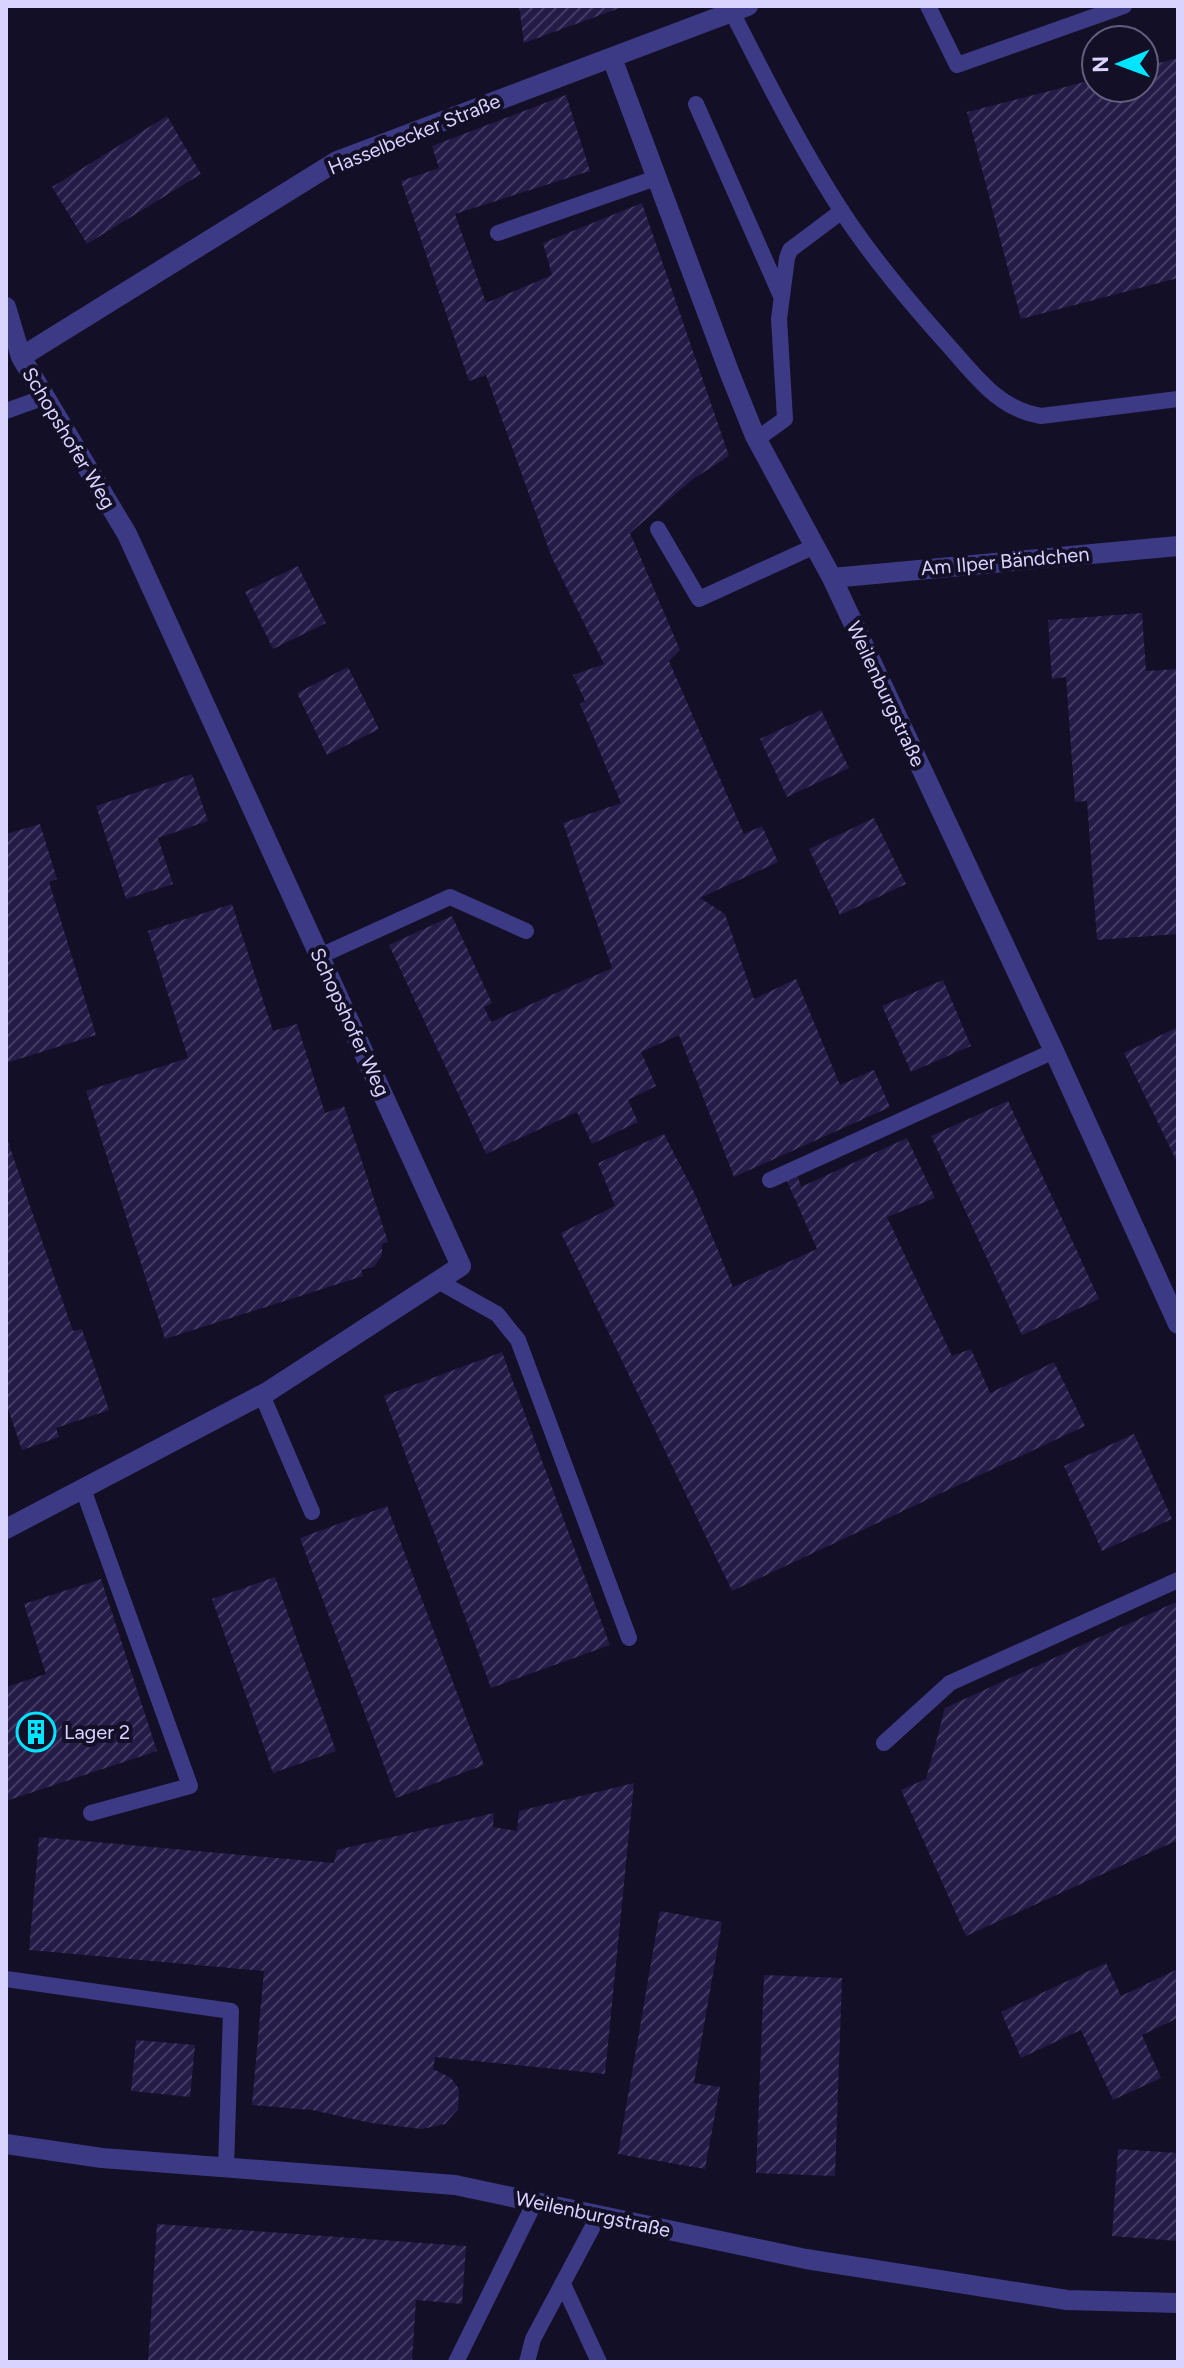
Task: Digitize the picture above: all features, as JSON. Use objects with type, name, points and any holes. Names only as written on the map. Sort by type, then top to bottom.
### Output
[{"type":"street","name":"Hasselbecker Straße","points":[[21,357],[337,161],[740,9]]},
{"type":"street","name":"Weilenburgstraße","points":[[612,58],[757,439],[832,578],[1178,1324]]},
{"type":"street","name":"Schopshofer Weg","points":[[6,307],[21,357],[127,534],[461,1266],[262,1395],[6,1529]]},
{"type":"street","name":"Am Ilper Bändchen","points":[[832,578],[1178,546]]},
{"type":"street","name":"Weilenburgstraße","points":[[6,2144],[102,2158],[455,2185],[806,2259],[1067,2300],[1178,2303]]},
{"type":"lane","points":[[928,6],[957,65],[1124,6]]},
{"type":"lane","points":[[740,9],[842,211],[900,291],[990,392],[1024,413],[1056,416],[1178,399]]},
{"type":"lane","points":[[696,104],[782,297]]},
{"type":"lane","points":[[498,233],[656,178]]},
{"type":"lane","points":[[757,439],[785,419],[779,349],[782,297],[790,250],[842,211]]},
{"type":"lane","points":[[6,411],[45,397]]},
{"type":"lane","points":[[658,529],[699,599],[815,546]]},
{"type":"lane","points":[[320,956],[450,897],[526,931]]},
{"type":"lane","points":[[770,1180],[1054,1051]]},
{"type":"lane","points":[[438,1281],[497,1314],[518,1340],[629,1638]]},
{"type":"lane","points":[[262,1395],[312,1512]]},
{"type":"lane","points":[[83,1489],[190,1786],[91,1813]]},
{"type":"lane","points":[[884,1743],[950,1683],[1178,1580]]},
{"type":"lane","points":[[6,1979],[231,2011],[226,2168]]},
{"type":"lane","points":[[456,2362],[535,2202]]},
{"type":"lane","points":[[527,2362],[533,2339],[599,2215]]},
{"type":"lane","points":[[563,2284],[599,2362]]},
{"type":"building","points":[[519,6],[625,6],[524,43]]},
{"type":"building","points":[[1178,58],[1178,278],[1021,319],[967,112],[1080,83],[1080,104],[1160,104],[1160,63]]},
{"type":"building","points":[[566,95],[590,171],[455,214],[486,303],[552,275],[543,243],[642,203],[729,456],[693,479],[630,533],[680,650],[669,661],[744,834],[762,826],[778,862],[700,898],[725,914],[754,999],[796,979],[840,1085],[874,1070],[890,1107],[734,1177],[679,1035],[641,1052],[656,1086],[628,1100],[638,1122],[592,1144],[577,1112],[486,1154],[389,945],[452,916],[492,1003],[484,1007],[491,1022],[612,968],[563,823],[621,803],[580,704],[585,701],[573,675],[604,664],[552,558],[486,375],[469,381],[401,181],[439,168],[432,146]]},
{"type":"building","points":[[167,116],[201,174],[87,244],[52,187]]},
{"type":"building","points":[[298,566],[326,623],[273,649],[245,592]]},
{"type":"building","points":[[1142,613],[1146,671],[1178,669],[1178,934],[1097,940],[1087,801],[1075,802],[1066,677],[1052,679],[1048,620]]},
{"type":"building","points":[[348,667],[379,729],[327,755],[297,693]]},
{"type":"building","points":[[821,710],[849,768],[787,797],[760,739]]},
{"type":"building","points":[[192,774],[208,821],[158,838],[173,884],[126,899],[96,806]]},
{"type":"building","points":[[874,818],[906,884],[840,915],[809,849]]},
{"type":"building","points":[[40,824],[57,879],[49,882],[96,1035],[6,1063],[6,834]]},
{"type":"building","points":[[232,904],[273,1031],[297,1024],[325,1113],[344,1106],[388,1242],[382,1244],[382,1255],[374,1267],[361,1270],[363,1276],[165,1339],[86,1091],[188,1058],[148,931]]},
{"type":"building","points":[[943,980],[971,1046],[911,1072],[882,1006]]},
{"type":"building","points":[[1178,1027],[1178,1164],[1124,1053]]},
{"type":"building","points":[[1008,1101],[1099,1299],[1022,1335],[931,1136]]},
{"type":"building","points":[[664,1134],[694,1192],[733,1287],[817,1249],[786,1179],[797,1173],[801,1187],[907,1138],[935,1198],[887,1217],[952,1356],[971,1349],[990,1393],[1054,1362],[1085,1426],[732,1591],[561,1233],[615,1206],[598,1163]]},
{"type":"building","points":[[6,1136],[73,1331],[82,1329],[109,1410],[56,1428],[59,1437],[22,1450],[6,1403]]},
{"type":"building","points":[[502,1352],[610,1645],[491,1688],[384,1396]]},
{"type":"building","points":[[1134,1434],[1172,1519],[1102,1551],[1064,1466]]},
{"type":"building","points":[[387,1506],[484,1765],[396,1798],[300,1538]]},
{"type":"building","points":[[275,1577],[336,1751],[273,1773],[212,1599]]},
{"type":"building","points":[[101,1579],[157,1751],[6,1801],[6,1687],[46,1674],[24,1604]]},
{"type":"building","points":[[1178,1601],[1178,1840],[966,1936],[901,1790],[926,1779],[945,1708]]},
{"type":"building","points":[[634,1783],[605,2074],[435,2057],[433,2069],[451,2078],[459,2089],[458,2109],[445,2124],[422,2129],[371,2123],[312,2110],[252,2105],[264,1971],[29,1950],[39,1837],[334,1863],[337,1850],[494,1813],[493,1827],[517,1831],[519,1811]]},
{"type":"building","points":[[660,1911],[722,1922],[694,2083],[720,2087],[705,2169],[618,2154]]},
{"type":"building","points":[[1106,1963],[1121,1996],[1178,1969],[1178,2018],[1142,2035],[1161,2078],[1113,2100],[1081,2030],[1021,2058],[1001,2012]]},
{"type":"building","points":[[764,1975],[842,1978],[835,2176],[756,2173]]},
{"type":"building","points":[[136,2040],[195,2045],[190,2097],[131,2091]]},
{"type":"building","points":[[1118,2149],[1178,2153],[1178,2241],[1112,2236]]},
{"type":"building","points":[[157,2224],[466,2246],[462,2304],[416,2300],[412,2362],[148,2362]]},
{"type":"place","name":"Lager 2","points":[[36,1732]]}]
